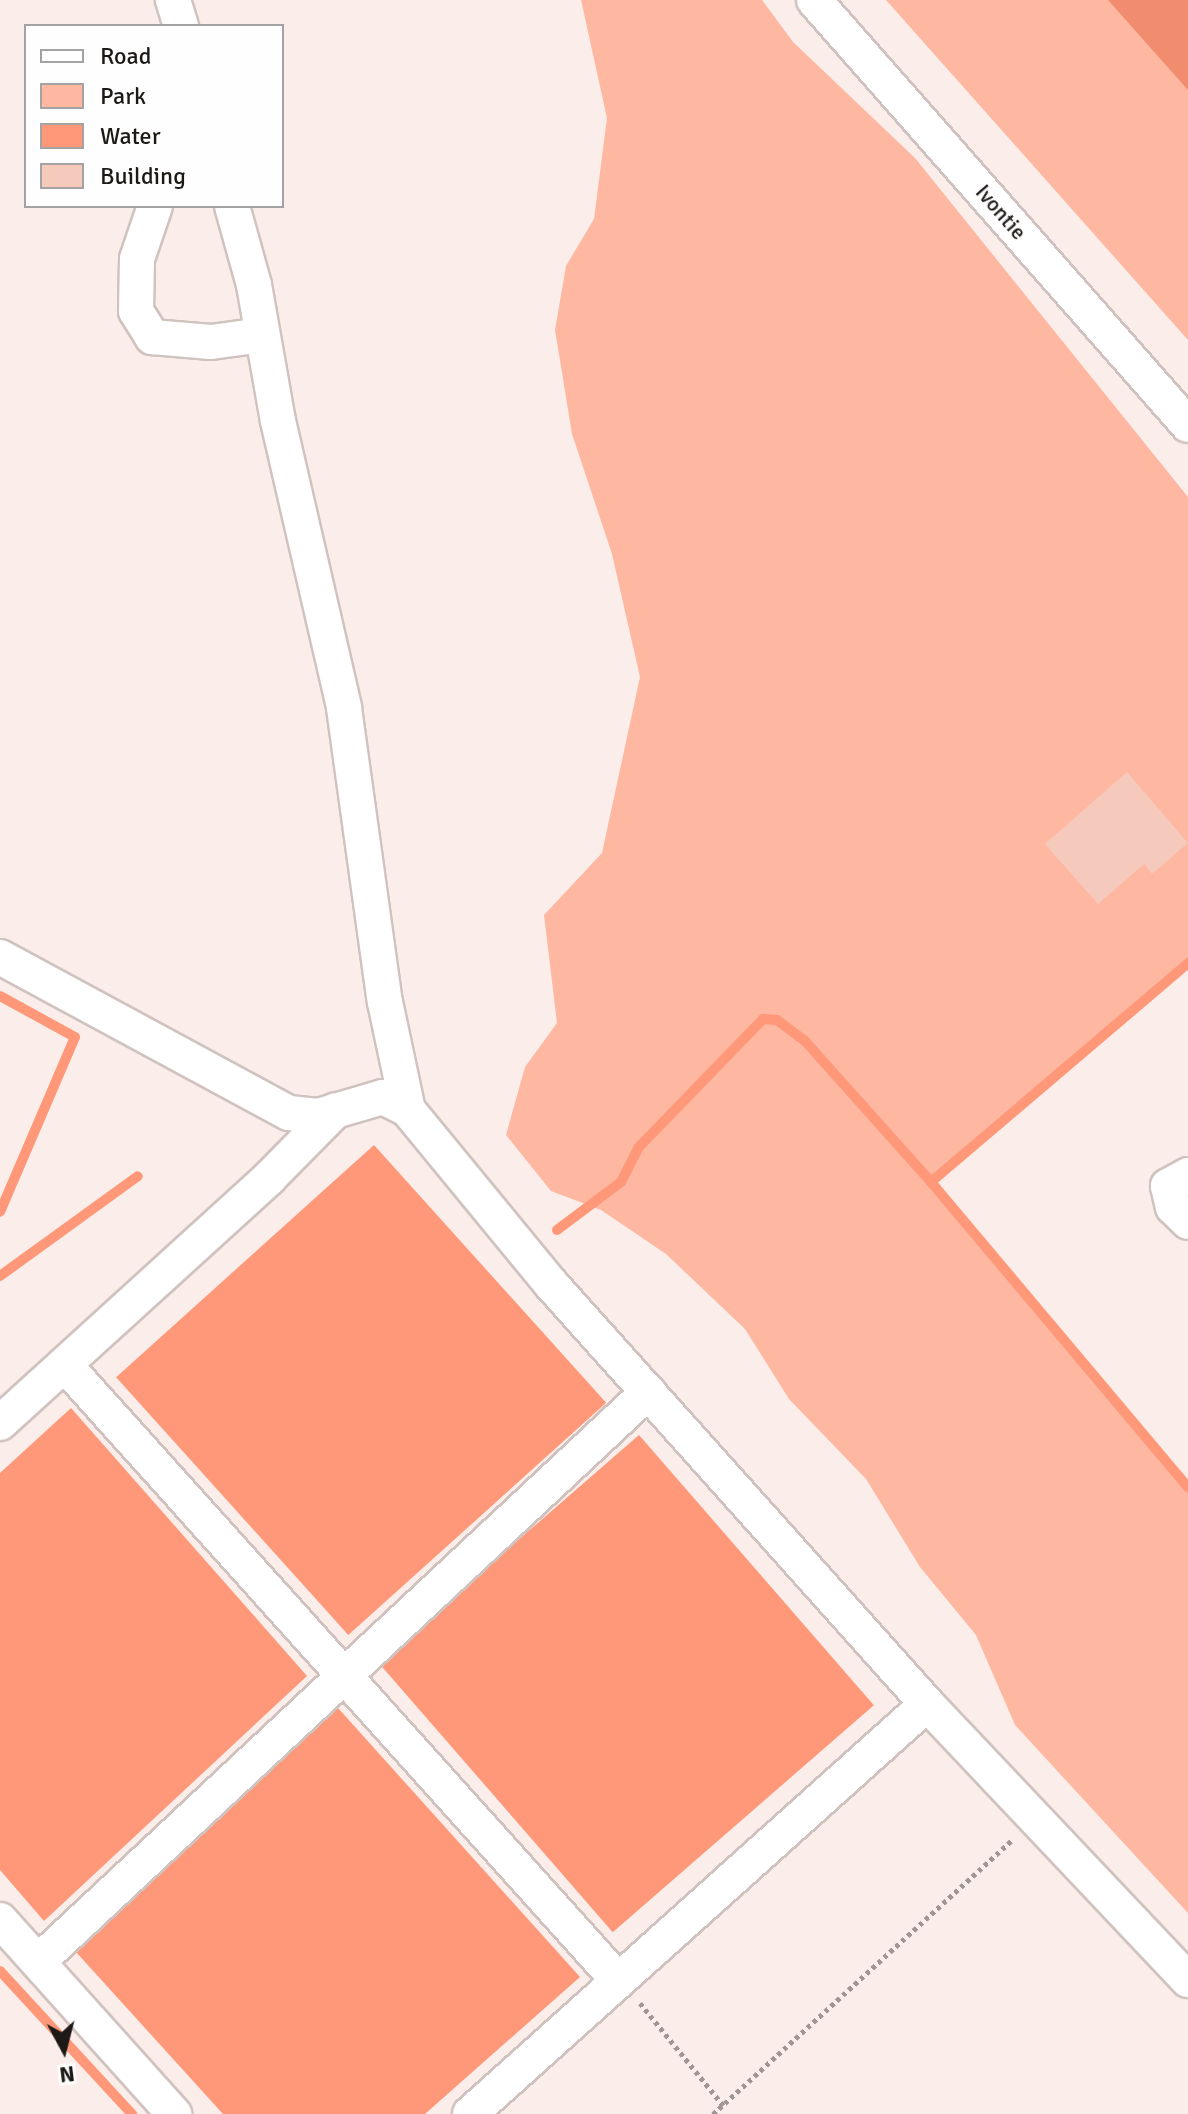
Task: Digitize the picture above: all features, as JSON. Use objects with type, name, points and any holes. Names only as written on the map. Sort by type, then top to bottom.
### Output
[{"type":"street","points":[[173,0],[180,24]]},
{"type":"street","name":"Ivontie","points":[[814,0],[1188,425]]},
{"type":"street","points":[[154,208],[137,259],[136,311],[152,337],[211,342],[262,335]]},
{"type":"street","points":[[232,208],[344,708],[385,1002],[408,1110]]},
{"type":"street","points":[[0,957],[265,1103],[318,1116],[383,1097],[408,1110],[648,1392],[927,1704],[1188,1980]]},
{"type":"street","points":[[0,1423],[336,1110]]},
{"type":"street","points":[[1188,1175],[1168,1186],[1173,1207],[1188,1222]]},
{"type":"street","points":[[65,1365],[616,1978]]},
{"type":"street","points":[[38,1962],[648,1392]]},
{"type":"street","points":[[470,2114],[616,1978],[927,1704]]},
{"type":"street","points":[[0,1920],[174,2114]]},
{"type":"path","points":[[713,2114],[1034,1819]]},
{"type":"path","points":[[616,1978],[723,2105]]},
{"type":"green space","points":[[581,0],[762,0],[793,42],[915,158],[1188,497],[1188,963],[931,1182],[1188,1487],[1188,1913],[1015,1725],[976,1635],[920,1567],[866,1479],[789,1399],[745,1329],[666,1254],[601,1210],[551,1191],[506,1135],[525,1067],[557,1023],[544,915],[602,853],[640,677],[612,554],[572,434],[555,330],[566,266],[594,219],[607,118]]},
{"type":"green space","points":[[886,0],[1119,0],[1188,44],[1188,340]]},
{"type":"shaded area","points":[[1108,0],[1188,0],[1188,90]]},
{"type":"water","points":[[374,1145],[606,1403],[348,1635],[116,1377]]},
{"type":"water","points":[[71,1408],[307,1676],[44,1921],[0,1870],[0,1473]]},
{"type":"water","points":[[639,1435],[874,1705],[613,1932],[378,1662]]},
{"type":"water","points":[[338,1708],[580,1977],[425,2114],[223,2114],[76,1952]]},
{"type":"building","points":[[1127,772],[1188,843],[1152,874],[1144,864],[1098,904],[1045,844]]},
{"type":"waterway","points":[[931,1182],[1188,963]]},
{"type":"waterway","points":[[0,996],[75,1037],[0,1212]]},
{"type":"waterway","points":[[557,1230],[621,1182],[638,1148],[763,1019],[777,1020],[805,1041],[931,1182],[1188,1487]]},
{"type":"waterway","points":[[0,1276],[138,1176]]},
{"type":"waterway","points":[[0,1971],[132,2114]]}]
